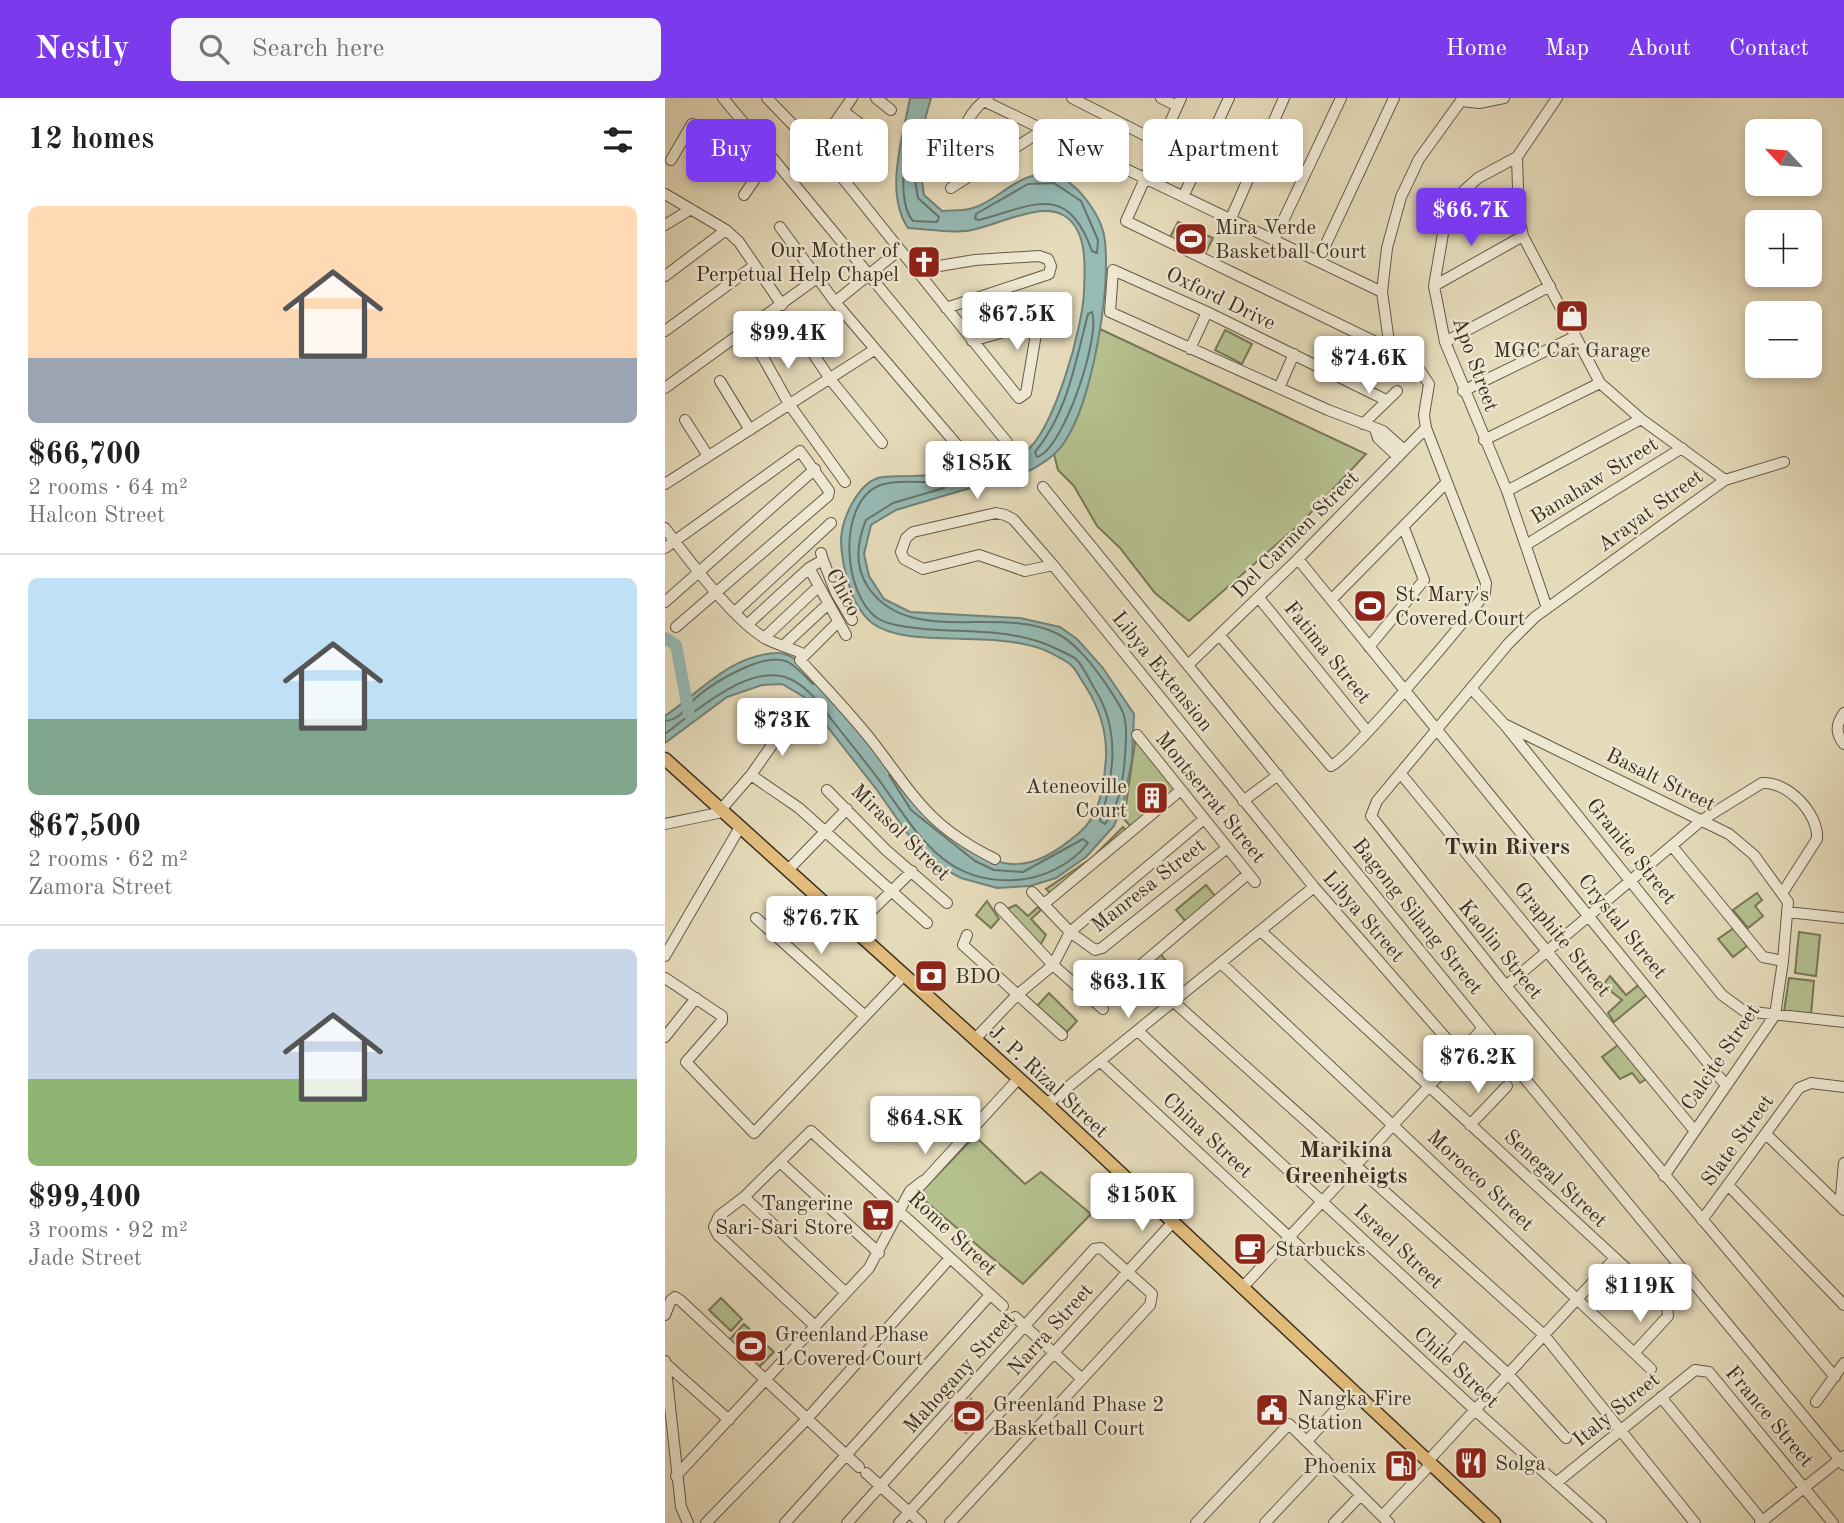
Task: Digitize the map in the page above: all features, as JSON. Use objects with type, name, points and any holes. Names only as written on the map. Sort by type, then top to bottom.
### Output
[{"type":"main road","name":"J. P. Rizal Street","points":[[665,759],[1019,1078],[1494,1523]]},
{"type":"street","points":[[723,98],[1007,442]]},
{"type":"street","points":[[767,98],[790,122]]},
{"type":"street","points":[[837,119],[852,98]]},
{"type":"street","points":[[876,98],[891,110]]},
{"type":"street","points":[[1072,98],[1143,134]]},
{"type":"street","points":[[1161,98],[1179,102],[1171,119]]},
{"type":"street","points":[[1184,195],[1229,98]]},
{"type":"street","points":[[1275,240],[1341,98]]},
{"type":"street","points":[[1318,261],[1394,98]]},
{"type":"street","points":[[1390,349],[1383,292],[1387,248],[1405,186],[1462,99],[1479,103],[1504,98]]},
{"type":"street","points":[[1557,98],[1517,157],[1519,218],[1523,236],[1600,383],[1641,419],[1725,480]]},
{"type":"street","points":[[969,119],[986,99],[1033,125]]},
{"type":"street","points":[[1231,218],[1282,99]]},
{"type":"street","points":[[843,111],[854,119]]},
{"type":"street","points":[[671,160],[692,124],[754,173],[755,180],[744,195]]},
{"type":"street","name":"Apo Street","points":[[1517,157],[1478,178],[1457,197],[1445,222],[1434,286],[1445,342],[1463,391],[1507,491],[1547,608]]},
{"type":"street","points":[[1129,170],[1143,177],[1125,218],[1128,222],[1413,360],[1425,376],[1429,391],[1423,415],[1426,428],[1486,583],[1486,589],[1403,689],[1338,763],[1331,766],[1221,636]]},
{"type":"street","points":[[845,182],[1019,398],[1026,393],[1038,322]]},
{"type":"street","points":[[951,188],[959,182]]},
{"type":"street","points":[[1154,182],[1383,292]]},
{"type":"street","points":[[665,194],[726,230],[755,265],[782,305]]},
{"type":"street","points":[[665,225],[691,209]]},
{"type":"street","points":[[780,227],[835,302],[964,452]]},
{"type":"street","points":[[665,276],[726,230]]},
{"type":"street","points":[[1434,286],[1523,236]]},
{"type":"street","points":[[835,302],[898,251]]},
{"type":"street","points":[[915,270],[975,260],[1039,256],[1048,259],[1051,266],[1049,274],[946,309]]},
{"type":"street","points":[[665,331],[755,265]]},
{"type":"street","name":"Oxford Drive","points":[[1190,349],[1110,312],[1114,269],[1386,400]]},
{"type":"street","points":[[665,388],[817,278]]},
{"type":"street","points":[[1445,342],[1550,286]]},
{"type":"street","points":[[1207,312],[1190,349],[1375,429],[1378,438],[1401,454]]},
{"type":"street","points":[[972,341],[1049,319]]},
{"type":"street","points":[[795,326],[830,379],[882,443]]},
{"type":"street","points":[[1463,391],[1574,337]]},
{"type":"street","points":[[666,481],[874,349]]},
{"type":"street","points":[[760,352],[789,404],[845,482]]},
{"type":"street","points":[[1279,388],[1294,354]]},
{"type":"street","points":[[720,381],[750,430]]},
{"type":"street","points":[[1484,440],[1600,383]]},
{"type":"street","points":[[1363,424],[1397,391]]},
{"type":"street","points":[[1507,491],[1641,419]]},
{"type":"street","points":[[685,420],[708,456]]},
{"type":"street","name":"Del Carmen Street","points":[[1188,665],[1221,636],[1426,428]]},
{"type":"street","name":"Banahaw Street","points":[[1526,545],[1682,447]]},
{"type":"street","points":[[665,548],[802,451],[829,491],[828,496],[676,627]]},
{"type":"street","name":"Arayat Street","points":[[1547,608],[1725,480],[1784,463]]},
{"type":"street","points":[[665,602],[815,469]]},
{"type":"street","points":[[1331,600],[1446,483]]},
{"type":"street","name":"Bagong Silang Street","points":[[1044,486],[1483,1028],[1843,1461]]},
{"type":"street","name":"Libya Extension","points":[[1053,565],[1025,570],[979,555],[923,569],[904,559],[901,552],[906,538],[913,532],[996,513],[1013,519],[1053,565],[1243,801]]},
{"type":"street","points":[[736,611],[831,523]]},
{"type":"street","points":[[665,528],[699,572],[748,624],[764,638],[803,654]]},
{"type":"street","points":[[1369,647],[1424,580],[1404,528]]},
{"type":"street","points":[[748,624],[822,556],[837,594],[852,620]]},
{"type":"street","name":"Crystal Street","points":[[1298,559],[1725,1084]]},
{"type":"street","name":"Chico","points":[[809,568],[846,635]]},
{"type":"street","points":[[764,638],[819,586]]},
{"type":"street","name":"Fatima Street","points":[[1259,598],[1367,731]]},
{"type":"street","points":[[784,645],[828,604]]},
{"type":"street","name":"Kaolin Street","points":[[1547,608],[1523,629],[1436,729],[1373,807],[1372,821],[1664,1176],[1835,1377]]},
{"type":"street","points":[[838,622],[803,654],[801,662],[841,703],[910,796],[954,836],[995,859]]},
{"type":"street","name":"Granite Street","points":[[1471,688],[1504,724],[1721,995],[1744,1011],[1844,1022]]},
{"type":"street","points":[[1844,713],[1838,721],[1837,734],[1844,744]]},
{"type":"street","points":[[665,824],[712,816],[721,810],[751,775],[789,722]]},
{"type":"street","name":"Basalt Street","points":[[1504,724],[1729,834],[1753,855],[1783,892]]},
{"type":"street","name":"Montserrat Street","points":[[1053,965],[1100,1006],[1252,878],[1137,735]]},
{"type":"street","name":"Graphite Street","points":[[1401,774],[1549,950],[1694,1130]]},
{"type":"street","points":[[751,775],[799,808],[927,923]]},
{"type":"street","points":[[1243,801],[1278,775]]},
{"type":"street","points":[[1506,986],[1702,820],[1762,783],[1771,782],[1788,791],[1814,819],[1818,829],[1817,839],[1783,892]]},
{"type":"street","name":"Mirasol Street","points":[[827,790],[886,850],[947,903]]},
{"type":"street","points":[[1044,904],[1181,790]]},
{"type":"street","name":"Libya Street","points":[[1243,801],[1459,1053]]},
{"type":"street","points":[[788,870],[847,809]]},
{"type":"street","points":[[975,1038],[1016,996],[1053,965],[1070,932],[1204,819]]},
{"type":"street","points":[[665,956],[740,827]]},
{"type":"street","points":[[1672,846],[1763,957],[1783,961]]},
{"type":"street","name":"Manresa Street","points":[[1032,892],[1070,932],[1087,947],[1095,950],[1103,948],[1227,848]]},
{"type":"street","points":[[853,929],[912,871]]},
{"type":"street","points":[[1047,1104],[1262,932],[1314,887]]},
{"type":"street","name":"Calcite Street","points":[[1664,1176],[1775,1015],[1787,912],[1783,892]]},
{"type":"street","points":[[1000,908],[1053,965]]},
{"type":"street","points":[[1787,912],[1844,918]]},
{"type":"street","points":[[756,918],[866,1016]]},
{"type":"street","name":"Senegal Street","points":[[1262,932],[1669,1310],[1635,1352]]},
{"type":"street","points":[[967,935],[963,945],[1062,1035]]},
{"type":"street","name":"Morocco Street","points":[[1221,964],[1579,1297],[1651,1368]]},
{"type":"street","points":[[665,978],[721,1015],[722,1021],[686,1062],[754,1133],[904,975]]},
{"type":"street","points":[[665,1037],[697,998]]},
{"type":"street","points":[[1174,1002],[1544,1335],[1695,1523]]},
{"type":"street","points":[[1242,1288],[1483,1028]]},
{"type":"street","name":"Israel Street","points":[[1138,1031],[1509,1374],[1566,1438]]},
{"type":"street","name":"China Street","points":[[1101,1062],[1289,1237]]},
{"type":"street","points":[[676,1476],[846,1293],[879,1253],[917,1184],[923,1181],[1019,1078]]},
{"type":"street","name":"Slate Street","points":[[1702,1220],[1805,1083],[1844,1087]]},
{"type":"street","points":[[1470,1125],[1507,1086]]},
{"type":"street","name":"Rome Street","points":[[780,1162],[809,1132],[814,1132],[1003,1306]]},
{"type":"street","points":[[1766,1134],[1842,1208]]},
{"type":"street","points":[[815,1326],[718,1235],[714,1227],[719,1216],[744,1197],[780,1162],[879,1253]]},
{"type":"street","points":[[1842,1208],[1844,1163]]},
{"type":"street","points":[[1728,1185],[1844,1305]]},
{"type":"street","points":[[744,1197],[846,1293]]},
{"type":"street","name":"Narra Street","points":[[899,1523],[1173,1222]]},
{"type":"street","name":"Chile Street","points":[[1289,1237],[1601,1523]]},
{"type":"street","name":"Mahogany Street","points":[[847,1523],[1099,1247],[1127,1273]]},
{"type":"street","points":[[706,1523],[806,1420],[950,1258]]},
{"type":"street","points":[[1196,1523],[1289,1424],[1385,1520],[1428,1464],[1475,1410],[1615,1258]]},
{"type":"street","points":[[950,1523],[1153,1299],[1151,1294],[1127,1273]]},
{"type":"street","points":[[785,1523],[990,1295]]},
{"type":"street","points":[[665,1315],[668,1303],[675,1297],[921,1523]]},
{"type":"street","points":[[1015,1317],[1081,1378]]},
{"type":"street","points":[[1445,1355],[1464,1333]]},
{"type":"street","points":[[665,1362],[729,1420]]},
{"type":"street","points":[[665,1362],[676,1476],[681,1507],[688,1523]]},
{"type":"street","points":[[1816,1402],[1844,1363]]},
{"type":"street","name":"Italy Street","points":[[1556,1483],[1695,1370],[1701,1369]]},
{"type":"street","name":"France Street","points":[[1701,1369],[1709,1372],[1833,1523]]},
{"type":"street","points":[[1307,1441],[1352,1392]]},
{"type":"street","points":[[1661,1397],[1762,1522],[1843,1461]]},
{"type":"street","points":[[1265,1523],[1325,1459]]},
{"type":"street","points":[[1334,1523],[1360,1496]]},
{"type":"green space","name":"Mira Verde Basketball Court","points":[[1178,222],[1213,238],[1204,256],[1169,239]]},
{"type":"green space","points":[[1100,329],[1366,454],[1302,522],[1189,621],[1155,593],[1120,548],[1097,526],[1074,486],[1058,470],[1054,454],[1073,427],[1080,411]]},
{"type":"green space","points":[[1225,330],[1252,344],[1242,364],[1215,350]]},
{"type":"green space","points":[[1136,736],[1176,791],[1132,828],[1124,819]]},
{"type":"green space","points":[[1123,827],[1127,831],[1050,893],[1046,889],[1092,858]]},
{"type":"green space","points":[[1206,885],[1216,897],[1186,922],[1176,910]]},
{"type":"green space","points":[[1757,893],[1762,900],[1755,906],[1763,916],[1748,928],[1733,910]]},
{"type":"green space","points":[[987,901],[999,919],[991,928],[976,915]]},
{"type":"green space","points":[[1016,905],[1028,916],[1038,907],[1041,910],[1031,919],[1046,935],[1039,947],[1004,910]]},
{"type":"green space","points":[[1734,928],[1747,946],[1733,957],[1718,939]]},
{"type":"green space","points":[[1799,932],[1820,935],[1816,976],[1795,973]]},
{"type":"green space","points":[[1160,953],[1166,961],[1147,977],[1140,969]]},
{"type":"green space","points":[[1610,976],[1626,995],[1640,984],[1648,994],[1614,1022],[1608,1013],[1622,1000],[1603,985]]},
{"type":"green space","points":[[1789,978],[1814,981],[1811,1014],[1784,1011]]},
{"type":"green space","points":[[1049,993],[1077,1021],[1067,1032],[1037,1006]]},
{"type":"green space","points":[[1618,1045],[1646,1079],[1640,1083],[1632,1073],[1620,1079],[1602,1057]]},
{"type":"green space","points":[[975,1136],[1025,1184],[1041,1172],[1091,1214],[1023,1284],[918,1195]]},
{"type":"green space","points":[[721,1298],[742,1319],[731,1331],[709,1310]]},
{"type":"green space","name":"Greenland Phase 1 Covered Court","points":[[744,1324],[774,1352],[759,1367],[729,1340]]},
{"type":"green space","name":"Greenland Phase 2 Basketball Court","points":[[971,1399],[985,1411],[966,1433],[952,1421]]},
{"type":"water","points":[[910,98],[931,98],[925,119],[906,119]]},
{"type":"water","points":[[902,137],[902,182],[922,182],[924,195],[942,211],[966,210],[980,205],[1031,176],[1033,182],[1068,182],[1095,212],[1105,241],[1105,288],[1097,345],[1083,400],[1061,447],[1031,470],[896,510],[871,525],[864,554],[869,576],[884,599],[910,612],[1020,618],[1060,627],[1077,639],[1103,668],[1134,714],[1132,759],[1124,801],[1114,826],[1086,857],[1056,878],[1030,886],[997,888],[961,878],[935,864],[907,833],[804,697],[782,684],[762,685],[727,697],[665,743],[665,716],[731,667],[761,655],[778,653],[794,658],[831,693],[902,790],[924,814],[987,857],[1002,863],[1017,864],[1046,856],[1079,833],[1097,808],[1105,767],[1104,729],[1091,695],[1070,664],[1030,645],[982,639],[908,636],[888,631],[872,623],[861,612],[846,576],[841,545],[844,522],[857,495],[870,482],[886,477],[985,469],[1013,459],[1036,441],[1065,377],[1082,307],[1085,271],[1083,249],[1077,229],[1071,221],[1063,215],[1041,211],[966,231],[908,228],[897,198]]},
{"type":"waterway","points":[[665,638],[676,645],[689,714]]},
{"type":"place","name":"Mira Verde Basketball Court","points":[[1191,239]]},
{"type":"place","name":"Our Mother of Perpetual Help Chapel","points":[[924,262]]},
{"type":"place","name":"MGC Car Garage","points":[[1572,316]]},
{"type":"place","name":"St. Mary's Covered Court","points":[[1370,606]]},
{"type":"place","name":"Ateneoville Court","points":[[1152,798]]},
{"type":"place","name":"BDO","points":[[931,976]]},
{"type":"place","name":"Tangerine Sari-Sari Store","points":[[878,1215]]},
{"type":"place","name":"Starbucks","points":[[1250,1249]]},
{"type":"place","name":"Greenland Phase 1 Covered Court","points":[[751,1346]]},
{"type":"place","name":"Nangka Fire Station","points":[[1272,1410]]},
{"type":"place","name":"Greenland Phase 2 Basketball Court","points":[[969,1416]]},
{"type":"place","name":"Solga","points":[[1471,1463]]},
{"type":"place","name":"Phoenix","points":[[1401,1466]]},
{"type":"district","name":"Twin Rivers","points":[[1507,846]]},
{"type":"district","name":"Marikina Greenheigts","points":[[1346,1162]]}]
